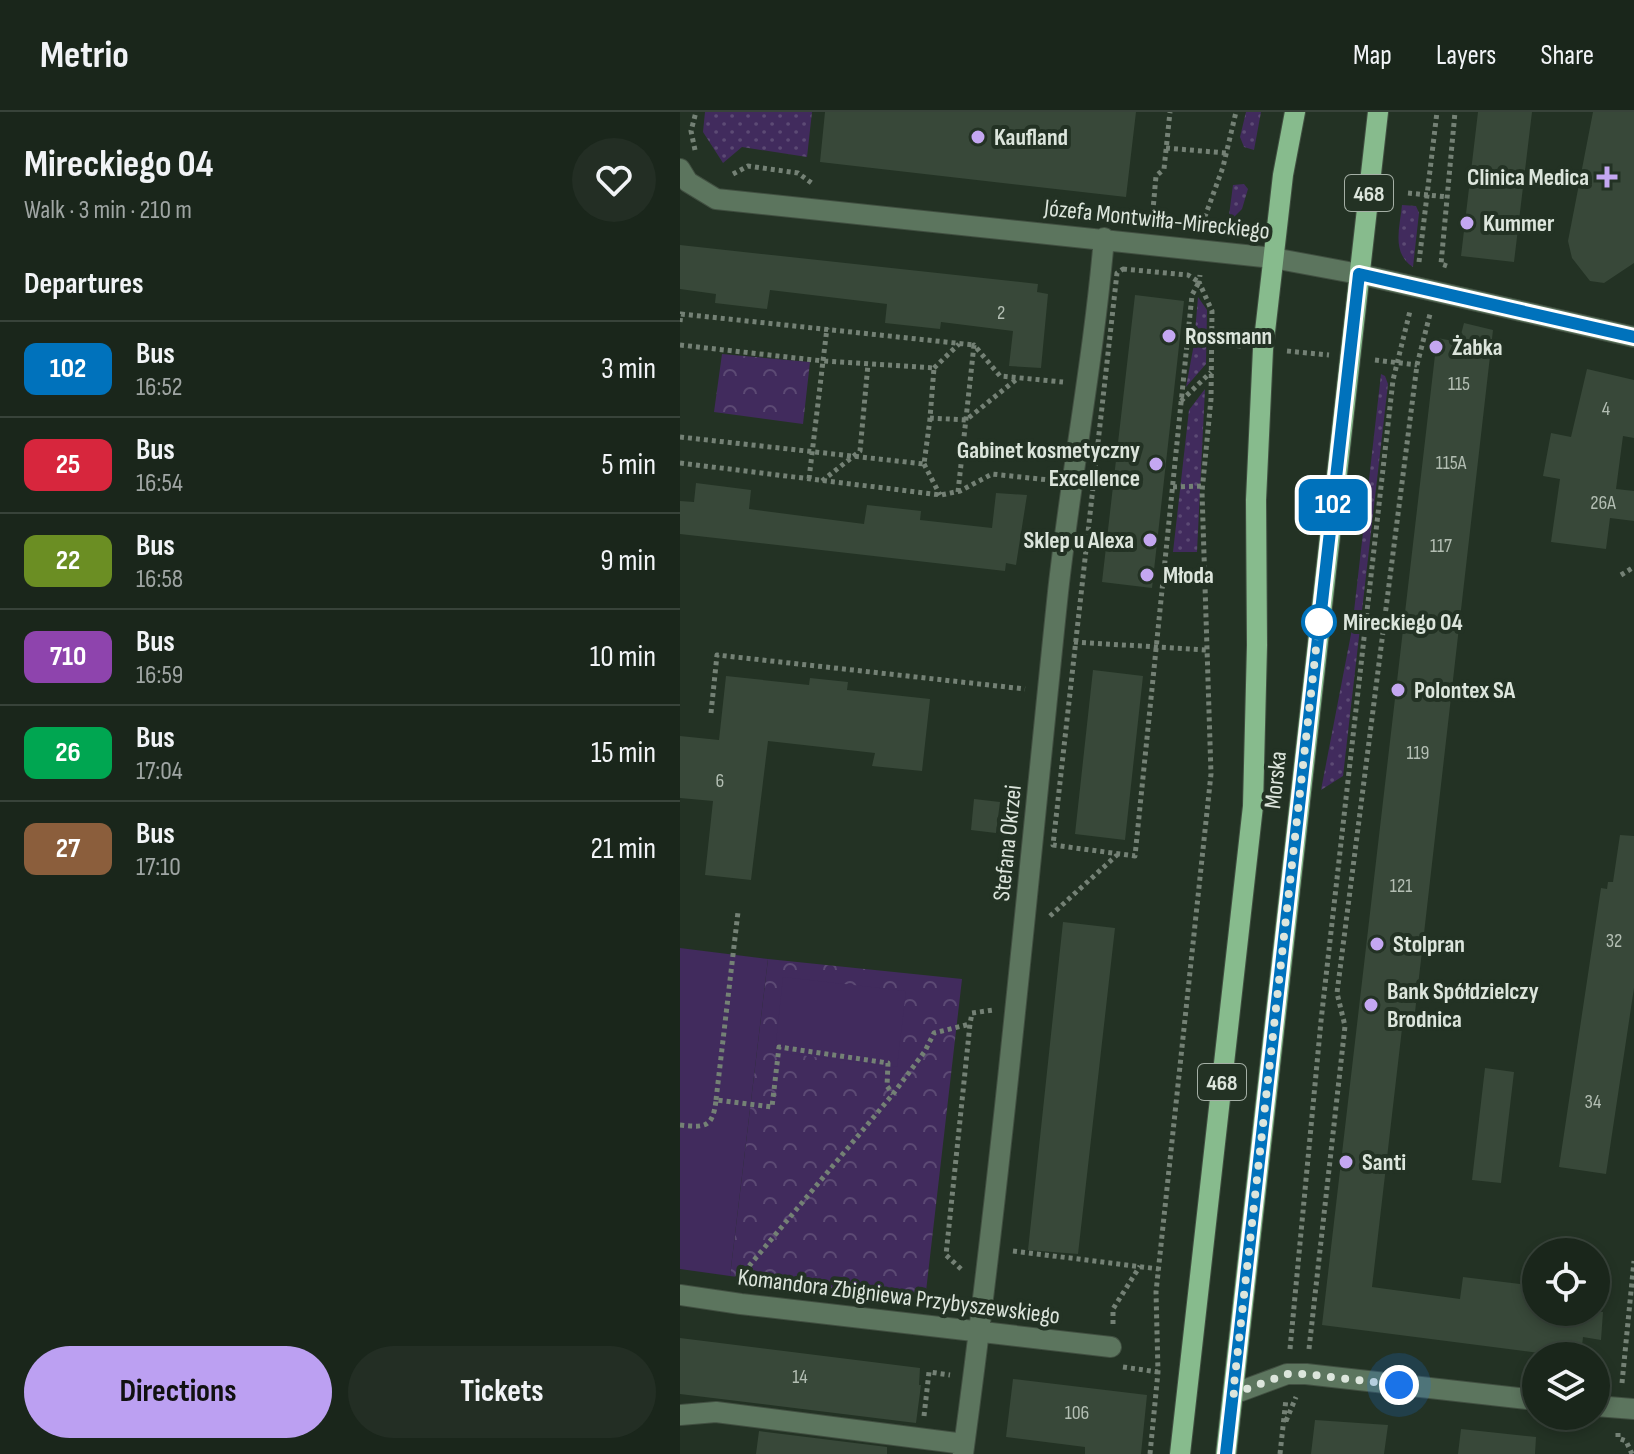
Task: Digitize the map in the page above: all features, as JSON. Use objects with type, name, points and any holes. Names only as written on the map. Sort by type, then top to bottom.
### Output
[{"type":"main road","name":"Morska","points":[[1180,1454],[1253,806],[1257,645],[1256,500],[1263,349],[1283,175],[1295,112]]},
{"type":"main road","name":"Morska","points":[[1226,1454],[1378,112]]},
{"type":"street","name":"Józefa Montwiłła-Mireckiego","points":[[680,169],[688,182],[716,199],[1273,258],[1359,274],[1634,337]]},
{"type":"street","name":"Stefana Okrzei","points":[[964,1449],[1026,915],[1053,641],[1099,297],[1104,238]]},
{"type":"street","name":"Komandora Zbigniewa Przybyszewskiego","points":[[680,1295],[1111,1347]]},
{"type":"street","points":[[1233,1394],[1297,1374],[1522,1398]]},
{"type":"street","points":[[680,1415],[716,1412],[921,1438],[964,1449]]},
{"type":"path","points":[[696,112],[691,131],[696,152]]},
{"type":"path","points":[[1152,222],[1156,176],[1164,169],[1170,112]]},
{"type":"path","points":[[1053,845],[1135,856],[1192,295],[1199,282],[1202,228],[1236,112]]},
{"type":"path","points":[[1417,271],[1437,112]]},
{"type":"path","points":[[1441,264],[1455,112]]},
{"type":"path","points":[[1166,148],[1226,153]]},
{"type":"path","points":[[722,180],[748,166],[798,173],[814,185]]},
{"type":"path","points":[[1408,193],[1448,197]]},
{"type":"path","points":[[1137,220],[1165,223]]},
{"type":"path","points":[[1190,226],[1202,228]]},
{"type":"path","points":[[1051,860],[1117,273],[1123,269],[1188,275],[1199,282],[1212,311],[1213,343],[1203,486],[1211,774],[1156,1292],[1158,1372],[1150,1454]]},
{"type":"path","points":[[1284,1425],[1297,1374],[1321,1021],[1393,380],[1411,308]]},
{"type":"path","points":[[680,322],[681,314],[974,345],[1000,376],[1069,382]]},
{"type":"path","points":[[1280,1454],[1297,1374],[1345,1026],[1337,993],[1417,365],[1428,314]]},
{"type":"path","points":[[809,479],[827,328]]},
{"type":"path","points":[[941,495],[924,464],[934,368],[959,343]]},
{"type":"path","points":[[1213,343],[1417,365]]},
{"type":"path","points":[[680,345],[823,361],[934,368]]},
{"type":"path","points":[[958,492],[974,345]]},
{"type":"path","points":[[822,481],[860,451],[868,364]]},
{"type":"path","points":[[1181,401],[1211,371]]},
{"type":"path","points":[[930,418],[966,420],[1018,378]]},
{"type":"path","points":[[680,437],[924,464]]},
{"type":"path","points":[[680,463],[941,495],[958,492],[992,474],[1058,481]]},
{"type":"path","points":[[1173,487],[1203,486]]},
{"type":"path","points":[[1621,575],[1634,567]]},
{"type":"path","points":[[1053,641],[1207,650]]},
{"type":"path","points":[[711,713],[717,655],[1034,690]]},
{"type":"path","points":[[1044,921],[1046,906]]},
{"type":"path","points":[[680,1125],[699,1127],[709,1123],[714,1116],[738,912]]},
{"type":"path","points":[[741,1304],[744,1272],[893,1094],[925,1051],[934,1033],[970,1024],[946,1255],[964,1272],[963,1280]]},
{"type":"path","points":[[716,1100],[772,1107],[779,1047],[888,1063],[887,1086],[893,1094]]},
{"type":"path","points":[[1007,1250],[1159,1269]]},
{"type":"path","points":[[1632,1454],[1626,1441],[1618,1438],[1627,1409],[1634,1261]]},
{"type":"path","points":[[1111,1347],[1113,1309],[1140,1266]]},
{"type":"path","points":[[1137,1369],[1158,1372]]},
{"type":"path","points":[[921,1438],[929,1372],[957,1376]]},
{"type":"green space","points":[[705,112],[812,112],[807,157],[742,147],[723,163],[703,132]]},
{"type":"green space","points":[[1246,112],[1261,112],[1254,150],[1244,147],[1240,137]]},
{"type":"green space","points":[[1244,184],[1248,189],[1242,209],[1228,223],[1233,185]]},
{"type":"green space","points":[[1402,205],[1416,206],[1419,213],[1413,267],[1399,247]]},
{"type":"green space","points":[[1198,297],[1207,310],[1206,364],[1186,387],[1194,344]]},
{"type":"green space","points":[[722,354],[810,362],[803,424],[714,412]]},
{"type":"green space","points":[[1381,374],[1388,384],[1343,776],[1321,790],[1352,629]]},
{"type":"green space","points":[[1205,389],[1197,552],[1173,552],[1189,410]]},
{"type":"green space","points":[[680,948],[768,959],[730,1276],[680,1269]]},
{"type":"green space","points":[[768,959],[962,979],[925,1300],[730,1276]]},
{"type":"green space","points":[[783,977],[906,991],[897,1067],[775,1052]]},
{"type":"building","name":"Kaufland","points":[[825,112],[1136,112],[1126,197],[820,162]]},
{"type":"building","points":[[1478,112],[1532,112],[1514,262],[1461,256]]},
{"type":"building","name":"Clinica Medica","points":[[1593,112],[1634,112],[1634,263],[1604,283],[1590,281],[1572,258],[1568,241]]},
{"type":"building","points":[[680,245],[1038,284],[1037,292],[1048,294],[1041,368],[1009,366],[1013,331],[941,322],[940,329],[885,323],[887,304],[770,290],[767,309],[715,303],[716,294],[680,289]]},
{"type":"building","points":[[1135,295],[1184,301],[1152,588],[1102,582]]},
{"type":"building","points":[[1464,323],[1493,330],[1414,1021],[1403,1020],[1372,1287],[1460,1299],[1463,1277],[1522,1284],[1522,1326],[1602,1326],[1601,1340],[1583,1337],[1582,1342],[1522,1342],[1522,1351],[1322,1325],[1437,338],[1459,342]]},
{"type":"building","points":[[1587,369],[1634,380],[1634,438],[1623,436],[1616,489],[1634,491],[1634,521],[1610,518],[1606,549],[1551,542],[1560,479],[1543,476],[1551,433],[1571,437]]},
{"type":"building","points":[[696,483],[751,490],[749,509],[864,524],[867,505],[921,511],[920,520],[992,528],[996,493],[1027,495],[1016,565],[1006,563],[1005,571],[680,534],[680,501],[694,502]]},
{"type":"building","points":[[1093,670],[1143,676],[1125,840],[1075,834]]},
{"type":"building","points":[[726,676],[809,685],[810,678],[848,682],[847,690],[930,699],[922,771],[872,766],[875,753],[768,741],[751,880],[705,875],[713,801],[680,798],[680,736],[719,740]]},
{"type":"building","points":[[974,799],[1000,802],[996,833],[971,830]]},
{"type":"building","points":[[1620,835],[1634,836],[1634,988],[1606,1174],[1559,1167],[1601,888],[1607,889],[1608,882],[1613,882]]},
{"type":"building","points":[[1063,922],[1115,928],[1078,1254],[1028,1250]]},
{"type":"building","points":[[1485,1068],[1514,1072],[1501,1183],[1472,1180]]},
{"type":"building","points":[[680,1338],[920,1368],[916,1423],[680,1394]]},
{"type":"building","points":[[1013,1379],[1147,1395],[1141,1454],[1085,1454],[1085,1447],[1006,1437]]},
{"type":"building","points":[[1315,1420],[1388,1425],[1384,1454],[1311,1454]]},
{"type":"building","points":[[1461,1429],[1536,1437],[1535,1454],[1458,1454]]},
{"type":"building","points":[[759,1431],[887,1447],[887,1454],[756,1454]]},
{"type":"bus line","name":"102","points":[[1226,1454],[1359,274],[1634,337]]},
{"type":"place","name":"Kaufland","points":[[978,137]]},
{"type":"place","name":"Clinica Medica","points":[[1607,177]]},
{"type":"place","name":"Kummer","points":[[1467,223]]},
{"type":"place","name":"Rossmann","points":[[1169,336]]},
{"type":"place","name":"Żabka","points":[[1436,347]]},
{"type":"place","name":"Gabinet kosmetyczny Excellence","points":[[1156,464]]},
{"type":"place","name":"Sklep u Alexa","points":[[1150,540]]},
{"type":"place","name":"Młoda","points":[[1147,575]]},
{"type":"place","name":"Mireckiego 04","points":[[1319,622]]},
{"type":"place","name":"Polontex SA","points":[[1398,690]]},
{"type":"place","name":"Stolpran","points":[[1377,944]]},
{"type":"place","name":"Bank Spółdzielczy Brodnica","points":[[1371,1005]]},
{"type":"place","name":"Santi","points":[[1346,1162]]},
{"type":"route","points":[[1319,622],[1233,1394],[1287,1374],[1399,1385]]}]
